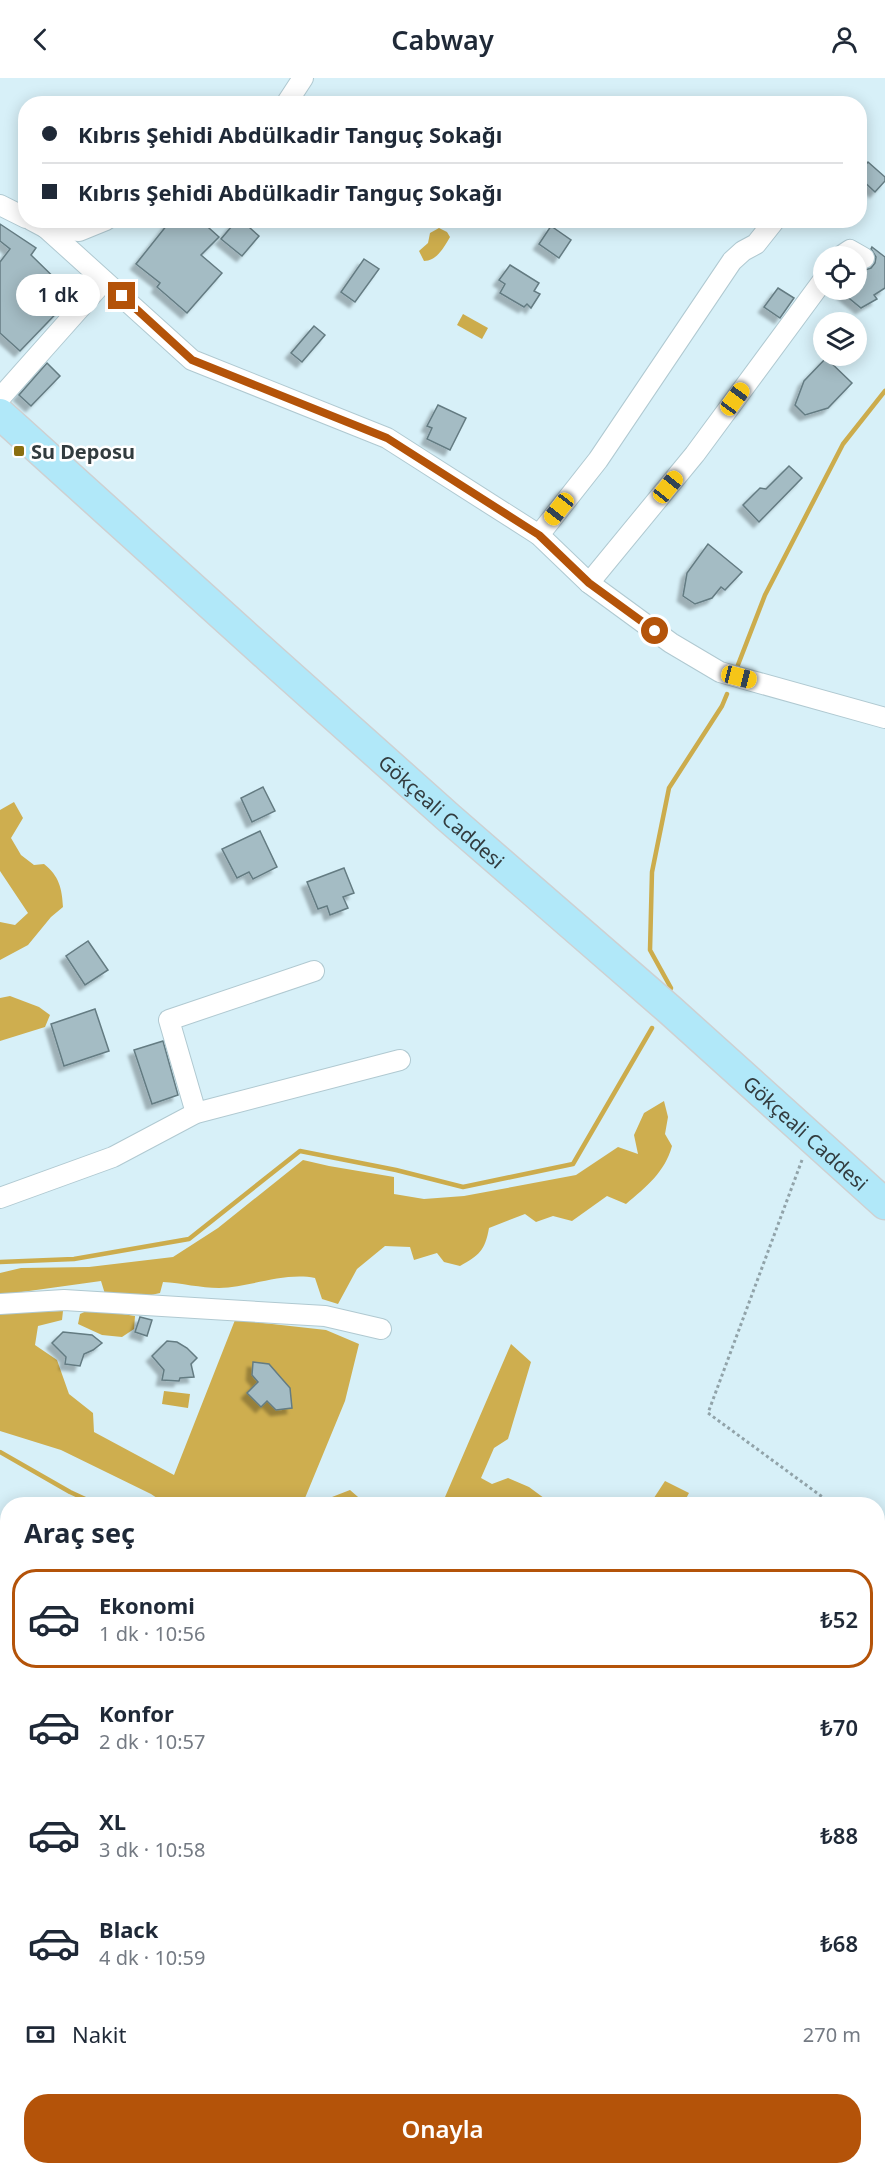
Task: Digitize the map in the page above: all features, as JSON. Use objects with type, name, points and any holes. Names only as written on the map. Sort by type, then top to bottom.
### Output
[{"type":"main road","name":"Gökçeali Caddesi","points":[[0,414],[449,818],[670,1010],[885,1204]]},
{"type":"main road","points":[[0,425],[43,454]]},
{"type":"street","points":[[291,96],[303,78]]},
{"type":"street","points":[[0,205],[18,214]]},
{"type":"street","points":[[43,228],[192,360],[387,438],[539,535],[589,583],[672,643],[720,672],[885,718]]},
{"type":"street","points":[[61,228],[79,231],[86,228]]},
{"type":"street","points":[[539,535],[598,460],[732,261],[743,251],[756,244],[768,228]]},
{"type":"street","points":[[0,398],[104,281]]},
{"type":"street","points":[[589,583],[696,454],[813,294]]},
{"type":"street","points":[[196,1113],[170,1020],[314,971]]},
{"type":"street","points":[[0,1198],[113,1157],[196,1113],[400,1060]]},
{"type":"street","points":[[0,1304],[64,1300],[325,1316],[381,1329]]},
{"type":"path","points":[[810,1137],[708,1413],[822,1497]]},
{"type":"shaded area","points":[[439,228],[447,232],[450,237],[433,259],[424,261],[419,251],[428,243],[430,233]]},
{"type":"shaded area","points":[[463,314],[488,328],[482,339],[457,325]]},
{"type":"shaded area","points":[[14,802],[23,818],[11,838],[21,855],[34,865],[44,864],[53,873],[61,888],[63,907],[51,917],[28,945],[0,960],[0,922],[15,925],[28,913],[0,871],[0,810]]},
{"type":"shaded area","points":[[10,996],[39,1007],[50,1015],[45,1027],[0,1041],[0,998]]},
{"type":"shaded area","points":[[664,1101],[668,1117],[665,1134],[672,1146],[669,1155],[654,1178],[626,1204],[607,1196],[572,1221],[553,1216],[536,1222],[525,1214],[489,1228],[480,1252],[460,1266],[444,1262],[437,1253],[414,1260],[410,1247],[385,1246],[357,1269],[338,1304],[322,1299],[315,1278],[303,1277],[279,1278],[219,1288],[163,1282],[160,1293],[138,1298],[105,1294],[101,1281],[0,1295],[0,1273],[21,1268],[89,1267],[173,1257],[218,1228],[303,1160],[394,1177],[394,1194],[424,1199],[464,1196],[576,1175],[618,1147],[638,1154],[634,1135],[644,1113]]},
{"type":"shaded area","points":[[91,1309],[135,1316],[134,1329],[122,1337],[102,1335],[78,1324],[80,1314]]},
{"type":"shaded area","points":[[63,1311],[62,1320],[38,1326],[35,1345],[57,1360],[69,1394],[93,1413],[94,1432],[174,1475],[235,1320],[326,1330],[359,1344],[345,1401],[305,1497],[156,1497],[61,1450],[0,1431],[0,1313]]},
{"type":"shaded area","points":[[511,1344],[531,1362],[508,1439],[494,1448],[481,1478],[492,1484],[508,1478],[529,1487],[543,1497],[445,1497]]},
{"type":"shaded area","points":[[164,1391],[190,1394],[188,1408],[162,1404]]},
{"type":"shaded area","points":[[665,1481],[689,1493],[687,1497],[655,1497]]},
{"type":"shaded area","points":[[350,1490],[358,1497],[332,1497]]},
{"type":"building","points":[[867,163],[885,177],[885,181],[875,192],[867,185]]},
{"type":"building","points":[[0,224],[36,248],[31,255],[73,296],[20,351],[0,333],[0,262],[10,249],[0,241]]},
{"type":"building","points":[[165,228],[209,228],[219,237],[201,255],[222,273],[187,313],[157,287],[160,283],[136,264]]},
{"type":"building","points":[[230,228],[250,228],[259,236],[242,256],[221,239]]},
{"type":"building","points":[[550,228],[554,228],[571,240],[559,258],[539,244]]},
{"type":"building","points":[[872,247],[885,257],[885,288],[874,295],[877,299],[861,308],[851,300],[867,300],[867,269],[875,263],[876,257]]},
{"type":"building","points":[[364,259],[379,269],[355,302],[341,292]]},
{"type":"building","points":[[510,265],[539,283],[534,291],[540,294],[531,308],[527,304],[524,307],[500,293],[505,284],[499,280]]},
{"type":"building","points":[[778,288],[794,298],[780,318],[764,307]]},
{"type":"building","points":[[314,326],[325,335],[302,362],[291,353]]},
{"type":"building","points":[[47,363],[60,376],[31,406],[19,395]]},
{"type":"building","points":[[818,366],[834,366],[852,383],[828,408],[805,415],[795,405],[804,381]]},
{"type":"building","points":[[438,405],[466,418],[450,450],[427,439],[432,428],[427,426]]},
{"type":"building","points":[[789,466],[802,478],[759,522],[743,505],[760,488],[766,489]]},
{"type":"building","points":[[708,544],[742,572],[725,590],[721,587],[712,598],[695,604],[683,596],[687,573]]},
{"type":"building","points":[[263,787],[275,811],[252,822],[241,798]]},
{"type":"building","points":[[260,831],[277,867],[253,879],[249,872],[237,878],[222,849]]},
{"type":"building","points":[[344,868],[354,893],[343,897],[348,908],[330,915],[327,906],[318,909],[307,882]]},
{"type":"building","points":[[88,941],[108,970],[85,985],[66,956]]},
{"type":"building","points":[[95,1009],[109,1051],[64,1066],[51,1024]]},
{"type":"building","points":[[163,1041],[178,1095],[152,1104],[134,1050]]},
{"type":"building","points":[[140,1317],[152,1320],[147,1336],[135,1332]]},
{"type":"building","points":[[63,1332],[92,1335],[102,1343],[84,1354],[80,1366],[65,1364],[66,1357],[52,1343]]},
{"type":"building","points":[[167,1341],[177,1342],[197,1358],[191,1364],[194,1377],[180,1378],[179,1381],[162,1380],[164,1370],[152,1356]]},
{"type":"building","points":[[253,1362],[269,1364],[290,1388],[292,1408],[276,1410],[267,1401],[261,1407],[247,1393],[258,1382],[252,1375]]},
{"type":"waterway","points":[[736,670],[765,595],[843,444],[885,391]]},
{"type":"waterway","points":[[668,994],[671,988],[650,950],[652,872],[669,788],[722,706],[727,694]]},
{"type":"waterway","points":[[0,1262],[74,1259],[189,1239],[300,1151],[396,1170],[463,1187],[573,1164],[652,1028]]},
{"type":"waterway","points":[[0,1452],[81,1497]]},
{"type":"place","name":"Su Deposu","points":[[19,451]]},
{"type":"route","points":[[122,296],[192,360],[387,438],[539,535],[589,583],[655,631]]}]
